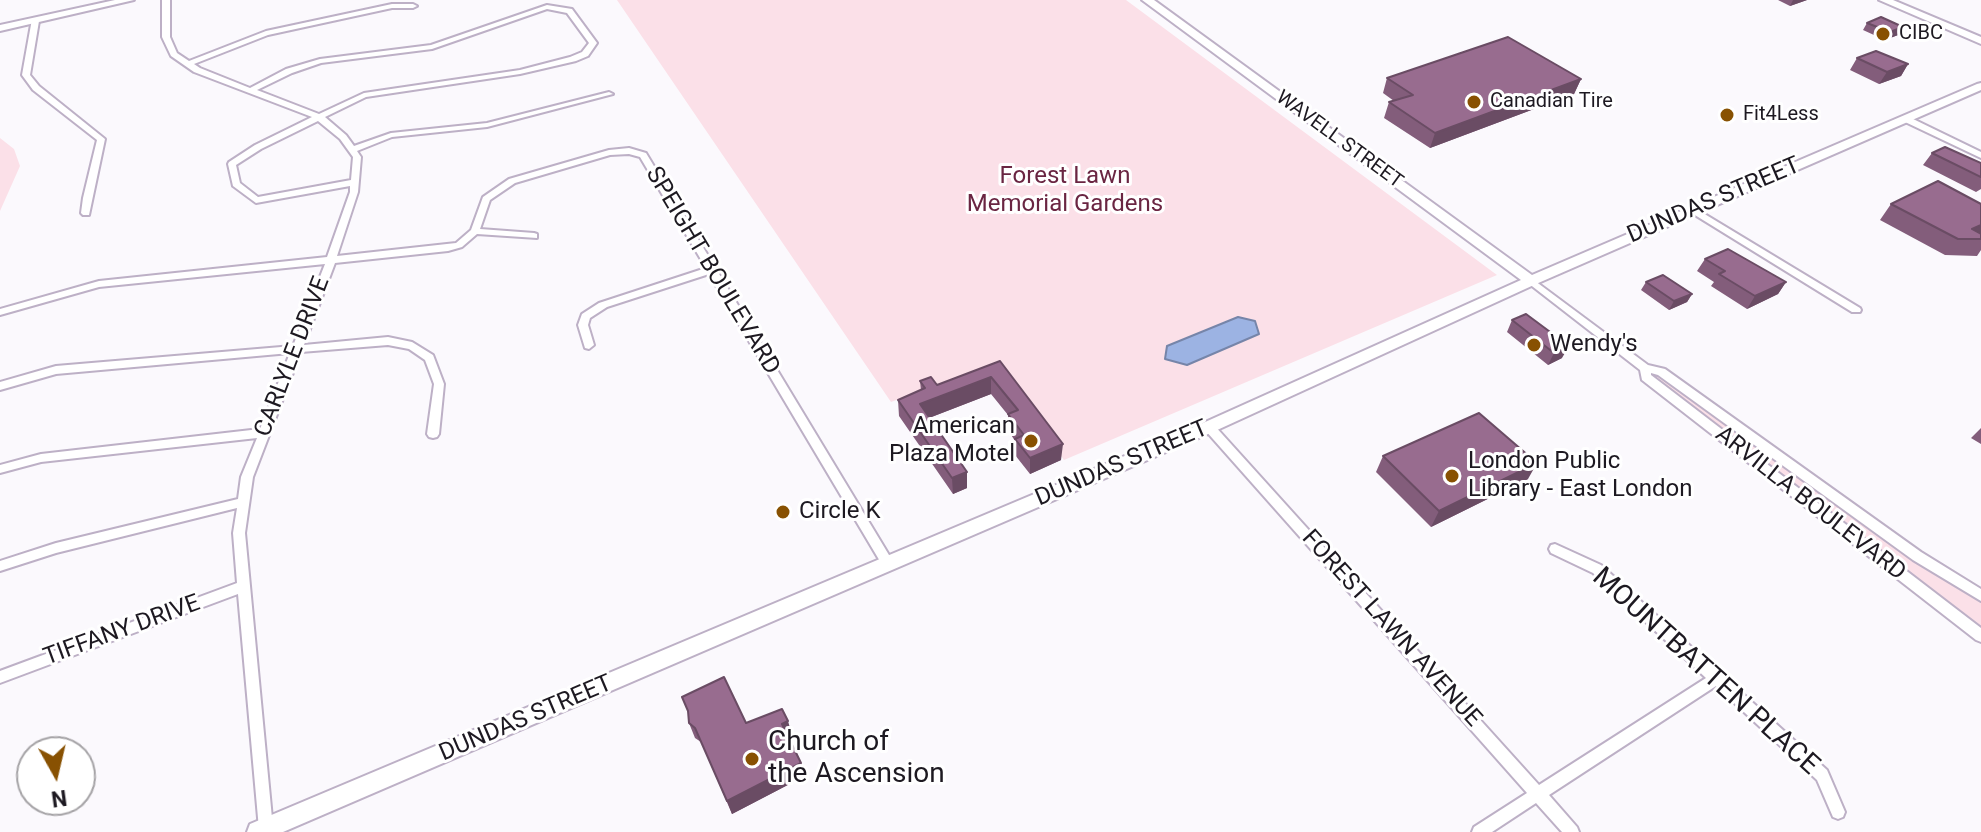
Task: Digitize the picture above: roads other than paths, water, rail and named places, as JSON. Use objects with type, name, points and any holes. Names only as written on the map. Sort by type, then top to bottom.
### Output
[{"type":"main road","points":[[0,28],[129,0]]},
{"type":"main road","name":"WAVELL STREET","points":[[1147,0],[1531,281]]},
{"type":"main road","points":[[1884,0],[1981,41]]},
{"type":"main road","name":"DUNDAS STREET","points":[[262,830],[1209,427],[1531,281],[1981,86]]},
{"type":"street","points":[[166,0],[166,37],[174,54],[187,64],[319,117],[343,137],[352,150],[391,135],[487,125],[609,94]]},
{"type":"street","points":[[187,64],[278,30],[392,6],[413,6]]},
{"type":"street","points":[[251,90],[289,71],[320,61],[432,47],[547,7],[569,11],[593,43],[585,54],[573,59],[496,77],[376,92],[258,147],[232,164],[236,184],[256,200],[355,182]]},
{"type":"street","points":[[35,21],[26,75],[36,88],[101,139],[86,213]]},
{"type":"street","points":[[1906,119],[1981,155]]},
{"type":"street","name":"CARLYLE DRIVE","points":[[262,830],[239,533],[243,502],[247,477],[331,261],[355,182],[357,157],[352,150]]},
{"type":"street","name":"SPEIGHT BOULEVARD","points":[[475,231],[486,199],[512,181],[609,153],[629,151],[643,155],[888,564]]},
{"type":"street","points":[[1693,210],[1856,310]]},
{"type":"street","points":[[0,312],[99,284],[448,248],[459,245],[475,231],[534,236]]},
{"type":"street","points":[[589,345],[583,325],[586,316],[603,305],[711,270]]},
{"type":"street","name":"ARVILLA BOULEVARD","points":[[1531,281],[1645,368],[1661,372],[1917,556],[1981,596]]},
{"type":"street","points":[[0,386],[56,370],[388,341],[412,346],[429,358],[439,384],[433,434]]},
{"type":"street","name":"ARVILLA BOULEVARD","points":[[1645,368],[1646,377],[1981,636]]},
{"type":"street","name":"FOREST LAWN AVENUE","points":[[1209,427],[1572,832]]},
{"type":"street","points":[[0,469],[41,458],[264,433]]},
{"type":"street","points":[[0,566],[56,548],[243,502]]},
{"type":"street","name":"MOUNTBATTEN PLACE","points":[[1555,549],[1597,569],[1714,680],[1822,775],[1838,812]]},
{"type":"street","name":"TIFFANY DRIVE","points":[[0,677],[244,586]]},
{"type":"street","points":[[1479,832],[1714,680]]},
{"type":"water","points":[[1238,317],[1255,321],[1259,334],[1187,365],[1165,359],[1167,346]]},
{"type":"place","name":"CIBC","points":[[1883,34]]},
{"type":"place","name":"Canadian Tire","points":[[1474,102]]},
{"type":"place","name":"Fit4Less","points":[[1727,115]]},
{"type":"place","name":"Wendy's","points":[[1534,345]]},
{"type":"place","name":"American Plaza Motel","points":[[1031,441]]},
{"type":"place","name":"London Public Library - East London","points":[[1452,476]]},
{"type":"place","name":"Circle K","points":[[783,512]]},
{"type":"place","name":"Church of the Ascension","points":[[752,759]]},
{"type":"park label","name":"Forest Lawn Memorial Gardens","points":[[1065,191]]}]
